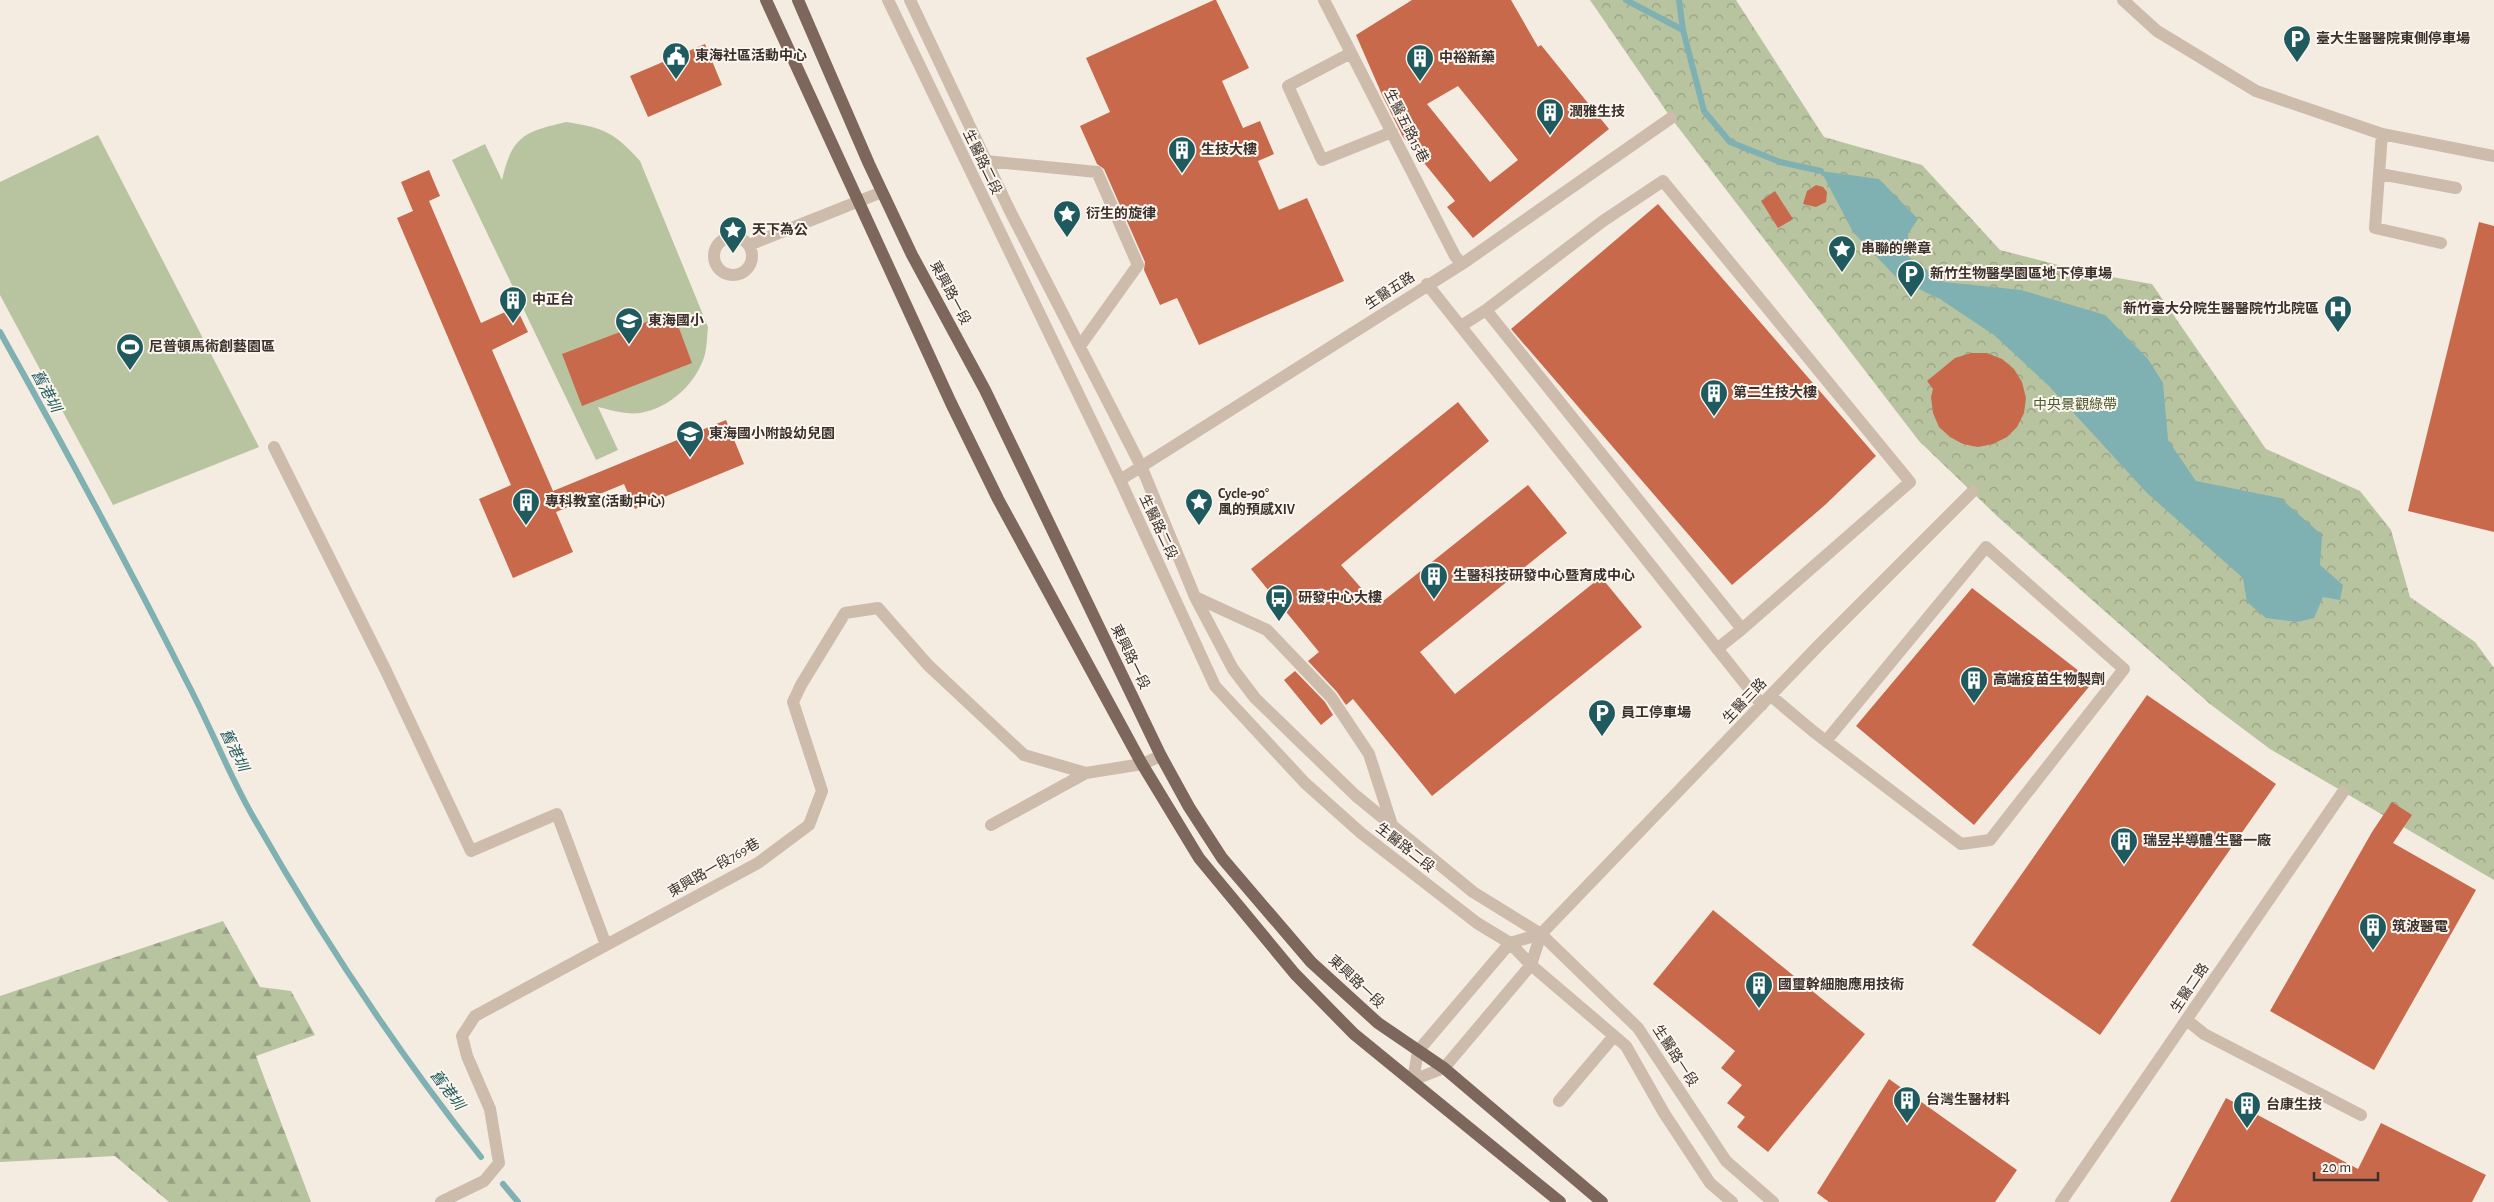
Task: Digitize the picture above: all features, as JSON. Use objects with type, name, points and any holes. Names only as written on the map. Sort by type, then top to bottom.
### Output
[{"type":"main road","points":[[766,0],[951,403],[998,499],[1142,764],[1199,858],[1294,974],[1354,1034],[1413,1080],[1559,1202]]},
{"type":"main road","name":"東興路一段","points":[[798,0],[912,256],[984,390],[1162,756],[1189,807],[1222,858],[1311,962],[1378,1023],[1444,1068],[1602,1202]]},
{"type":"street","name":"生醫路二段","points":[[888,0],[1120,480],[1215,686],[1305,783],[1361,833],[1477,923],[1510,943],[1531,965]]},
{"type":"street","name":"生醫路二段","points":[[910,0],[986,161],[1142,468],[1195,597],[1233,669],[1255,698],[1355,795],[1472,892],[1541,934]]},
{"type":"street","name":"生醫五路15巷","points":[[1324,0],[1454,256],[1462,264]]},
{"type":"street","points":[[2123,0],[2157,31],[2256,91],[2382,134],[2494,156]]},
{"type":"street","points":[[1351,53],[1288,86],[1322,160],[1392,132]]},
{"type":"street","name":"生醫五路","points":[[1120,480],[1142,468],[1462,264],[1671,118]]},
{"type":"street","points":[[2382,134],[2375,228],[2441,243]]},
{"type":"street","points":[[986,161],[1097,172],[1138,265],[1080,346]]},
{"type":"street","points":[[2380,174],[2456,188]]},
{"type":"street","points":[[1461,326],[1486,310],[1603,221],[1663,181],[1910,482],[1717,649]]},
{"type":"street","points":[[749,245],[882,192]]},
{"type":"street","points":[[1428,284],[1762,705]]},
{"type":"street","points":[[1486,310],[1742,629]]},
{"type":"street","points":[[274,446],[386,671],[471,851],[558,814],[606,945]]},
{"type":"street","name":"生醫三路","points":[[1541,934],[1762,705],[1972,492]]},
{"type":"street","points":[[1771,696],[1826,741],[1961,844],[1990,840],[2124,670],[1986,547],[1826,741]]},
{"type":"street","points":[[1195,597],[1267,630],[1331,697],[1369,754],[1392,825]]},
{"type":"street","name":"東興路一段769巷","points":[[441,1202],[484,1181],[499,1163],[490,1110],[467,1056],[462,1036],[475,1016],[758,863],[809,824],[822,791],[793,702],[801,685],[845,613],[878,608],[928,665],[1024,755],[1086,773],[1142,764],[1162,756]]},
{"type":"street","points":[[991,825],[1086,773]]},
{"type":"street","name":"生醫二路","points":[[2061,1202],[2343,792]]},
{"type":"street","points":[[1413,1080],[1418,1051],[1510,943],[1541,934]]},
{"type":"street","points":[[1413,1080],[1444,1068],[1531,965],[1541,934]]},
{"type":"street","name":"生醫路一段","points":[[1541,934],[1638,1028],[1726,1161],[1773,1202]]},
{"type":"street","points":[[1531,965],[1626,1046],[1664,1113],[1710,1183],[1732,1202]]},
{"type":"street","points":[[2186,1020],[2204,1034],[2361,1115]]},
{"type":"street","points":[[1559,1101],[1614,1036]]},
{"type":"green space","name":"中央景觀綠帶","points":[[1590,0],[1736,0],[1824,137],[1922,165],[2000,250],[2089,273],[2152,284],[2266,449],[2360,491],[2391,530],[2410,597],[2475,642],[2494,668],[2494,880],[2270,749],[2210,704],[1998,517],[1919,441],[1671,118]]},
{"type":"green space","points":[[566,122],[599,129],[608,133],[623,144],[640,161],[708,327],[706,351],[701,365],[689,384],[672,400],[662,406],[640,413],[624,413],[598,407],[618,450],[596,460],[452,160],[485,144],[502,180],[510,154],[522,138],[540,129]]},
{"type":"green space","name":"尼普頓馬術創藝園區","points":[[98,135],[259,447],[113,505],[0,295],[0,182]]},
{"type":"green space","points":[[223,921],[260,987],[291,991],[315,1035],[256,1056],[311,1202],[169,1202],[115,1156],[0,1162],[0,996]]},
{"type":"water","points":[[1821,171],[1879,179],[1918,219],[1908,234],[1909,257],[1944,282],[2021,290],[2105,315],[2148,359],[2163,383],[2168,440],[2196,481],[2280,498],[2322,535],[2320,565],[2343,585],[2340,600],[2323,597],[2314,618],[2297,622],[2266,618],[2247,602],[2243,578],[2147,493],[2049,386],[1994,335],[1940,299],[1898,279],[1853,232]]},
{"type":"building","name":"生技大樓","points":[[1216,0],[1249,68],[1222,81],[1243,128],[1260,121],[1274,154],[1258,161],[1279,210],[1307,198],[1344,281],[1199,345],[1177,298],[1160,305],[1144,270],[1145,262],[1104,169],[1097,164],[1080,126],[1110,112],[1086,58]]},
{"type":"building","points":[[1412,0],[1511,0],[1538,47],[1541,45],[1609,129],[1473,238],[1447,207],[1455,201],[1403,137],[1356,35]],"holes":[[[1458,86],[1518,160],[1490,182],[1427,104]]]},
{"type":"building","name":"東海社區活動中心","points":[[705,44],[722,85],[648,117],[630,76]]},
{"type":"building","points":[[429,170],[440,196],[429,201],[481,323],[516,307],[528,332],[492,350],[553,491],[726,420],[744,464],[635,509],[624,484],[556,512],[573,552],[513,578],[479,499],[511,485],[397,218],[413,211],[401,182]]},
{"type":"building","points":[[1816,185],[1823,187],[1827,192],[1826,202],[1816,207],[1803,204],[1807,191]]},
{"type":"building","points":[[1775,191],[1793,219],[1778,228],[1761,201]]},
{"type":"building","name":"第二生技大樓","points":[[1658,204],[1876,456],[1825,505],[1732,585],[1511,329]]},
{"type":"building","points":[[2479,222],[2494,226],[2494,532],[2408,511]]},
{"type":"building","points":[[673,312],[692,363],[582,406],[562,354]]},
{"type":"building","points":[[1971,353],[1987,353],[2002,359],[2014,369],[2022,382],[2026,398],[2024,413],[2017,427],[2007,437],[1993,444],[1978,447],[1963,444],[1950,437],[1939,427],[1933,413],[1931,397],[1933,389],[1927,381],[1955,358]]},
{"type":"building","name":"生醫科技研發中心暨育成中心","points":[[1458,402],[1489,441],[1341,565],[1377,606],[1528,485],[1567,533],[1420,652],[1455,694],[1601,577],[1642,627],[1432,796],[1353,699],[1346,705],[1337,692],[1308,661],[1319,652],[1251,569]]},
{"type":"building","name":"高端疫苗生物製劑","points":[[1972,588],[2093,682],[1974,825],[1856,726]]},
{"type":"building","points":[[1295,671],[1325,702],[1333,715],[1321,725],[1284,680]]},
{"type":"building","name":"瑞昱半導體 生醫一廠","points":[[2147,695],[2276,784],[2100,1035],[1972,945]]},
{"type":"building","name":"筑波醫電","points":[[2392,802],[2412,815],[2393,843],[2476,890],[2374,1070],[2270,1011],[2372,832]]},
{"type":"building","name":"國璽幹細胞應用技術","points":[[1713,910],[1865,1034],[1768,1152],[1737,1127],[1745,1117],[1727,1103],[1742,1085],[1721,1068],[1735,1051],[1653,984]]},
{"type":"building","name":"台灣生醫材料","points":[[1889,1079],[2017,1170],[1995,1202],[1829,1202],[1817,1193]]},
{"type":"building","points":[[2226,1098],[2358,1169],[2381,1123],[2486,1175],[2472,1202],[2170,1202]]},
{"type":"waterway","points":[[1626,0],[1683,30]]},
{"type":"waterway","points":[[1679,0],[1683,30],[1704,111],[1730,142],[1780,162],[1821,171]]},
{"type":"waterway","name":"舊港圳","points":[[0,332],[119,551],[196,700],[251,813],[277,858],[359,990],[418,1075],[481,1157]]},
{"type":"waterway","name":"舊港圳","points":[[503,1184],[518,1202]]},
{"type":"place","name":"臺大生醫醫院東側停車場","points":[[2297,63]]},
{"type":"place","name":"東海社區活動中心","points":[[676,80]]},
{"type":"place","name":"中裕新藥","points":[[1420,82]]},
{"type":"place","name":"潤雅生技","points":[[1550,136]]},
{"type":"place","name":"生技大樓","points":[[1182,174]]},
{"type":"place","name":"衍生的旋律","points":[[1067,238]]},
{"type":"place","name":"天下為公","points":[[733,254]]},
{"type":"place","name":"串聯的樂章","points":[[1842,273]]},
{"type":"place","name":"新竹生物醫學園區地下停車場","points":[[1911,298]]},
{"type":"place","name":"中正台","points":[[513,324]]},
{"type":"place","name":"新竹臺大分院生醫醫院竹北院區","points":[[2338,333]]},
{"type":"place","name":"東海國小","points":[[629,345]]},
{"type":"place","name":"尼普頓馬術創藝園區","points":[[130,371]]},
{"type":"place","name":"第二生技大樓","points":[[1714,417]]},
{"type":"place","name":"東海國小附設幼兒園","points":[[690,458]]},
{"type":"place","name":"專科教室(活動中心)","points":[[526,526]]},
{"type":"place","name":"Cycle-90° 風的預感XIV","points":[[1199,526]]},
{"type":"place","name":"生醫科技研發中心暨育成中心","points":[[1434,600]]},
{"type":"place","name":"研發中心大樓","points":[[1279,622]]},
{"type":"place","name":"高端疫苗生物製劑","points":[[1974,704]]},
{"type":"place","name":"員工停車場","points":[[1602,737]]},
{"type":"place","name":"瑞昱半導體 生醫一廠","points":[[2124,865]]},
{"type":"place","name":"筑波醫電","points":[[2373,951]]},
{"type":"place","name":"國璽幹細胞應用技術","points":[[1759,1009]]},
{"type":"place","name":"台灣生醫材料","points":[[1907,1124]]},
{"type":"place","name":"台康生技","points":[[2247,1129]]}]
